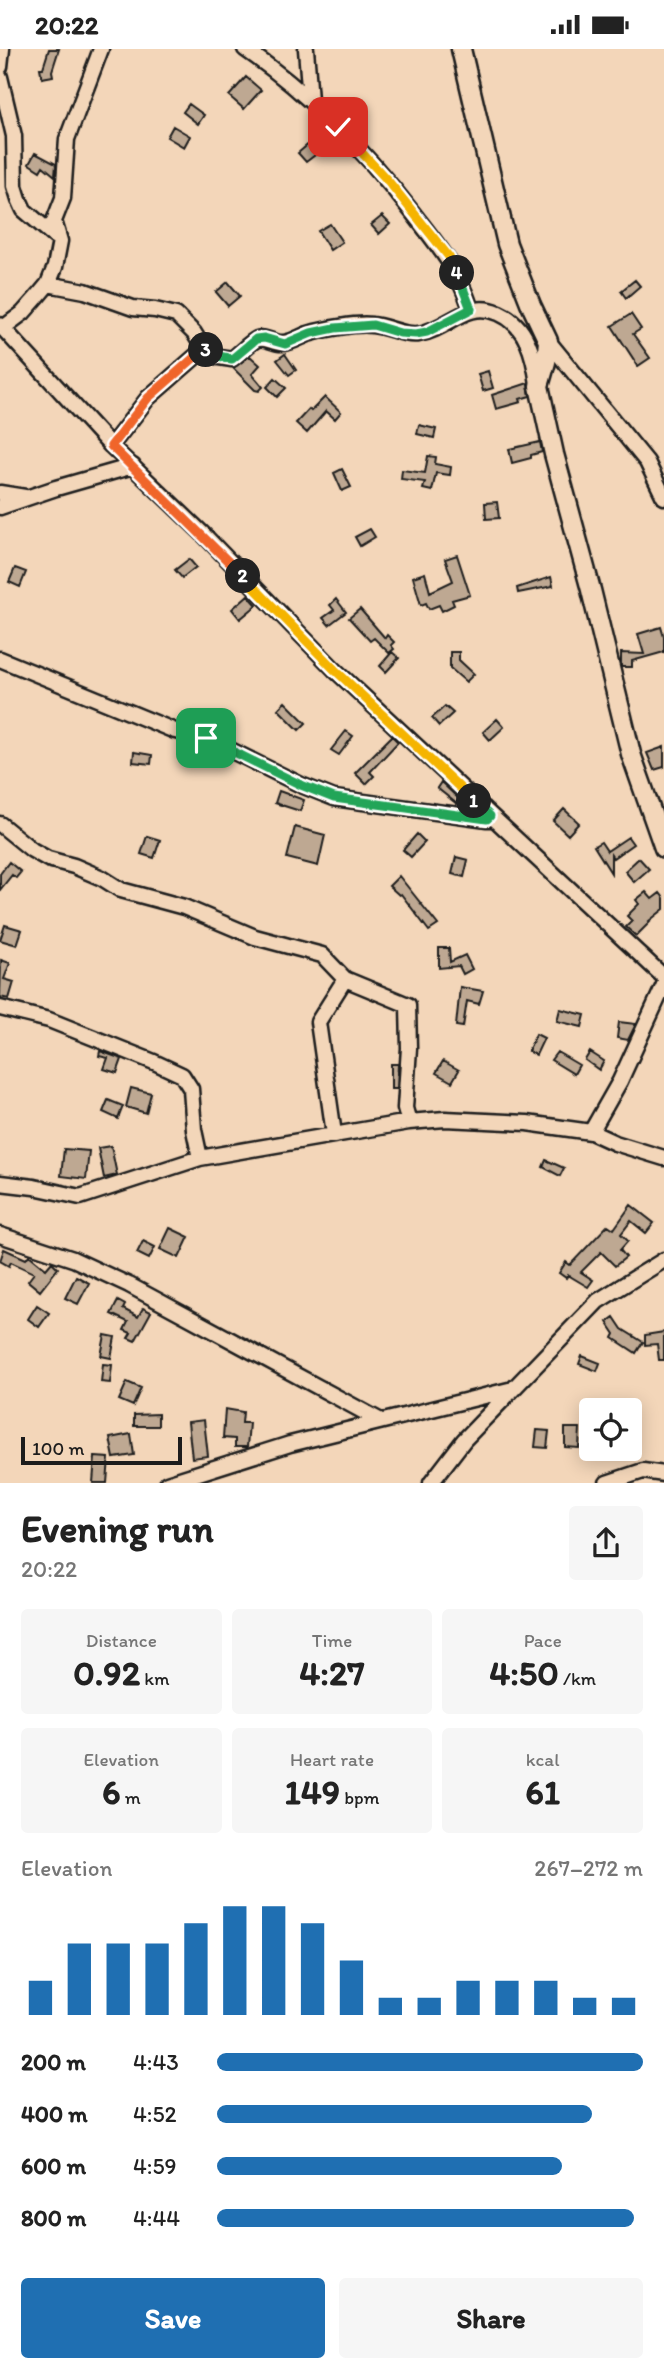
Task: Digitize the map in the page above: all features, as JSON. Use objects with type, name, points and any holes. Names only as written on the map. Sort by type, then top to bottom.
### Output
[{"type":"main road","points":[[461,49],[507,244],[548,341],[546,362],[539,386],[554,453],[631,754],[664,848]]},
{"type":"street","points":[[0,67],[2,49]]},
{"type":"street","points":[[102,49],[67,139],[63,198],[54,222],[60,241],[55,267],[48,284],[23,313],[1,327],[111,446],[335,670],[664,977]]},
{"type":"street","points":[[245,49],[310,100],[389,182],[449,257],[462,282],[471,309]]},
{"type":"street","points":[[306,49],[310,100]]},
{"type":"street","points":[[0,77],[14,136],[15,186],[19,198],[24,210],[60,241]]},
{"type":"street","points":[[48,284],[85,291],[133,308],[176,315],[194,333],[204,349],[232,359],[256,339],[264,338],[285,344],[311,333],[373,325],[400,333],[416,334],[427,332],[471,309],[497,312],[516,323],[523,331],[539,386]]},
{"type":"street","points":[[548,341],[647,461],[664,497]]},
{"type":"street","points":[[111,446],[148,398],[204,349]]},
{"type":"street","points":[[0,507],[133,466]]},
{"type":"street","points":[[0,493],[26,497]]},
{"type":"street","points":[[0,659],[175,731],[206,738],[301,785],[334,798],[487,819],[490,816]]},
{"type":"street","points":[[0,824],[32,850],[48,859],[92,874],[121,890],[184,907],[255,937],[323,955],[345,979],[408,1005],[409,1048],[405,1108],[409,1122]]},
{"type":"street","points":[[334,1134],[318,1022],[345,979]]},
{"type":"street","points":[[591,1132],[620,1081],[664,985]]},
{"type":"street","points":[[0,1008],[49,1020],[182,1075],[191,1089],[194,1130],[200,1158]]},
{"type":"street","points":[[0,1183],[80,1197],[200,1158],[409,1122],[477,1119],[591,1132],[615,1143],[664,1158]]},
{"type":"street","points":[[0,1235],[73,1259],[129,1285],[381,1421]]},
{"type":"street","points":[[431,1483],[464,1440],[598,1301],[664,1260]]},
{"type":"street","points":[[167,1483],[290,1444],[513,1389]]},
{"type":"street","points":[[607,1483],[643,1471],[664,1474]]},
{"type":"building","points":[[49,49],[59,49],[53,76],[42,78],[40,68],[43,68]]},
{"type":"building","points":[[246,77],[261,90],[244,109],[229,96]]},
{"type":"building","points":[[189,104],[204,115],[198,124],[183,112]]},
{"type":"building","points":[[173,126],[190,136],[184,147],[167,137]]},
{"type":"building","points":[[311,142],[319,152],[306,162],[298,153]]},
{"type":"building","points":[[35,153],[56,164],[55,176],[43,166],[40,171],[29,164]]},
{"type":"building","points":[[382,216],[390,224],[379,234],[371,225]]},
{"type":"building","points":[[330,224],[342,242],[330,250],[318,231]]},
{"type":"building","points":[[635,280],[640,286],[626,298],[621,291]]},
{"type":"building","points":[[228,282],[240,296],[228,306],[216,292]]},
{"type":"building","points":[[631,314],[641,329],[633,334],[650,358],[638,366],[612,326]]},
{"type":"building","points":[[285,354],[296,370],[289,375],[277,360]]},
{"type":"building","points":[[250,356],[260,365],[252,374],[263,387],[259,391],[233,368]]},
{"type":"building","points":[[488,371],[493,388],[483,391],[478,374]]},
{"type":"building","points":[[275,378],[286,388],[277,397],[267,387]]},
{"type":"building","points":[[528,383],[530,396],[520,399],[521,402],[496,409],[492,395]]},
{"type":"building","points":[[325,397],[341,412],[335,419],[326,411],[307,433],[296,423]]},
{"type":"building","points":[[419,425],[436,429],[434,438],[417,434]]},
{"type":"building","points":[[540,442],[542,452],[512,463],[509,449]]},
{"type":"building","points":[[428,456],[436,457],[435,464],[451,467],[450,475],[436,473],[432,491],[423,489],[425,482],[401,479],[402,470],[425,473]]},
{"type":"building","points":[[342,469],[351,487],[342,491],[334,473]]},
{"type":"building","points":[[497,502],[499,518],[486,519],[485,503]]},
{"type":"building","points":[[370,529],[375,537],[360,546],[355,537]]},
{"type":"building","points":[[457,555],[470,595],[452,600],[454,605],[442,611],[439,605],[429,609],[426,603],[421,605],[413,577],[425,573],[430,592],[453,581],[445,559]]},
{"type":"building","points":[[189,559],[196,567],[182,578],[175,570]]},
{"type":"building","points":[[15,568],[26,572],[20,587],[9,582]]},
{"type":"building","points":[[551,577],[553,586],[518,593],[517,588]]},
{"type":"building","points":[[248,595],[257,605],[240,619],[232,609]]},
{"type":"building","points":[[336,599],[346,612],[329,625],[323,618],[334,610],[330,605]]},
{"type":"building","points":[[360,609],[385,638],[387,635],[394,642],[391,645],[394,649],[389,653],[374,638],[370,641],[349,618]]},
{"type":"building","points":[[661,627],[664,652],[632,661],[632,667],[621,667],[621,653],[644,654],[638,634]]},
{"type":"building","points":[[392,652],[399,658],[386,672],[380,666]]},
{"type":"building","points":[[450,652],[459,652],[459,660],[474,674],[466,682],[450,668]]},
{"type":"building","points":[[285,702],[306,723],[299,730],[278,709]]},
{"type":"building","points":[[445,706],[453,713],[439,726],[432,718]]},
{"type":"building","points":[[497,719],[504,727],[490,740],[483,732]]},
{"type":"building","points":[[346,731],[353,736],[339,755],[331,750]]},
{"type":"building","points":[[392,736],[398,742],[370,772],[374,776],[366,784],[355,773]]},
{"type":"building","points":[[664,747],[664,767],[654,770],[647,753]]},
{"type":"building","points":[[134,752],[152,755],[151,764],[133,762]]},
{"type":"building","points":[[441,782],[460,800],[457,804],[437,788]]},
{"type":"building","points":[[279,791],[304,800],[300,811],[275,803]]},
{"type":"building","points":[[564,809],[579,823],[568,835],[553,821]]},
{"type":"building","points":[[295,827],[325,835],[318,866],[287,858]]},
{"type":"building","points":[[417,834],[425,842],[411,857],[403,850]]},
{"type":"building","points":[[147,836],[160,840],[154,858],[141,854]]},
{"type":"building","points":[[628,837],[633,844],[613,858],[611,855],[611,873],[594,846],[601,842],[607,851]]},
{"type":"building","points":[[456,857],[468,860],[464,877],[452,874]]},
{"type":"building","points":[[639,858],[649,869],[634,882],[625,871]]},
{"type":"building","points":[[9,862],[21,872],[16,878],[12,875],[0,890],[0,874]]},
{"type":"building","points":[[399,876],[438,925],[429,931],[401,894],[389,886]]},
{"type":"building","points":[[646,892],[652,899],[660,893],[664,898],[664,909],[636,936],[626,927],[632,921],[627,916],[639,904],[636,900]]},
{"type":"building","points":[[5,925],[22,930],[17,945],[0,940]]},
{"type":"building","points":[[439,948],[449,948],[450,962],[465,955],[472,969],[463,974],[459,966],[439,968]]},
{"type":"building","points":[[1,960],[10,963],[4,979],[14,982],[9,999],[0,997]]},
{"type":"building","points":[[460,987],[483,991],[479,1004],[467,1001],[463,1027],[456,1026]]},
{"type":"building","points":[[560,1009],[585,1015],[582,1027],[557,1021]]},
{"type":"building","points":[[619,1022],[636,1024],[628,1040],[617,1038]]},
{"type":"building","points":[[536,1034],[544,1038],[536,1055],[528,1051]]},
{"type":"building","points":[[100,1051],[122,1059],[117,1073],[104,1069],[108,1058],[99,1056]]},
{"type":"building","points":[[557,1052],[579,1065],[574,1074],[551,1060]]},
{"type":"building","points":[[590,1052],[604,1061],[599,1070],[585,1060]]},
{"type":"building","points":[[443,1061],[459,1070],[452,1082],[436,1073]]},
{"type":"building","points":[[391,1064],[398,1064],[397,1089],[391,1089]]},
{"type":"building","points":[[131,1088],[151,1093],[146,1113],[126,1107]]},
{"type":"building","points":[[108,1100],[123,1106],[118,1119],[103,1112]]},
{"type":"building","points":[[111,1146],[117,1175],[104,1178],[98,1148]]},
{"type":"building","points":[[64,1149],[89,1151],[86,1179],[61,1176]]},
{"type":"building","points":[[546,1160],[564,1168],[560,1176],[543,1167]]},
{"type":"building","points":[[631,1205],[654,1223],[646,1233],[631,1221],[621,1234],[628,1241],[620,1250],[626,1257],[615,1266],[601,1252],[581,1272],[593,1280],[588,1287],[568,1275],[566,1278],[559,1273],[566,1262],[570,1265],[608,1225],[614,1229]]},
{"type":"building","points":[[170,1228],[189,1237],[179,1258],[160,1249]]},
{"type":"building","points":[[143,1241],[155,1247],[149,1259],[137,1253]]},
{"type":"building","points":[[4,1249],[26,1259],[29,1255],[46,1269],[52,1262],[58,1268],[40,1291],[28,1281],[34,1273],[11,1262],[9,1266],[0,1261]]},
{"type":"building","points":[[76,1276],[89,1283],[78,1304],[65,1298]]},
{"type":"building","points":[[118,1301],[125,1305],[123,1309],[138,1317],[143,1308],[151,1312],[135,1341],[128,1338],[131,1333],[124,1330],[128,1322],[111,1314]]},
{"type":"building","points":[[37,1305],[49,1313],[39,1327],[28,1319]]},
{"type":"building","points":[[614,1317],[622,1329],[643,1342],[636,1353],[613,1338],[615,1334],[607,1322]]},
{"type":"building","points":[[664,1332],[664,1360],[659,1360],[657,1344],[645,1345],[645,1335]]},
{"type":"building","points":[[105,1335],[115,1337],[111,1358],[101,1356]]},
{"type":"building","points":[[582,1356],[600,1363],[597,1371],[579,1364]]},
{"type":"building","points":[[103,1364],[112,1365],[110,1383],[101,1382]]},
{"type":"building","points":[[127,1382],[141,1388],[133,1406],[119,1400]]},
{"type":"building","points":[[225,1409],[243,1412],[242,1423],[249,1423],[247,1447],[235,1447],[235,1439],[223,1438]]},
{"type":"building","points":[[158,1414],[158,1426],[134,1426],[134,1415]]},
{"type":"building","points":[[204,1420],[208,1456],[192,1458],[188,1422]]},
{"type":"building","points":[[565,1428],[579,1428],[579,1448],[565,1447]]},
{"type":"building","points":[[537,1430],[549,1431],[547,1448],[535,1447]]},
{"type":"building","points":[[131,1434],[134,1455],[114,1458],[110,1438]]},
{"type":"building","points":[[95,1457],[109,1458],[107,1483],[93,1483]]},
{"type":"route","points":[[206,738],[301,785],[334,798],[487,819],[490,816],[335,670],[202,533],[111,446],[148,398],[204,349],[232,359],[256,339],[264,338],[285,344],[311,333],[373,325],[400,333],[416,334],[427,332],[471,309],[462,282],[449,257],[389,182],[338,127]]}]
